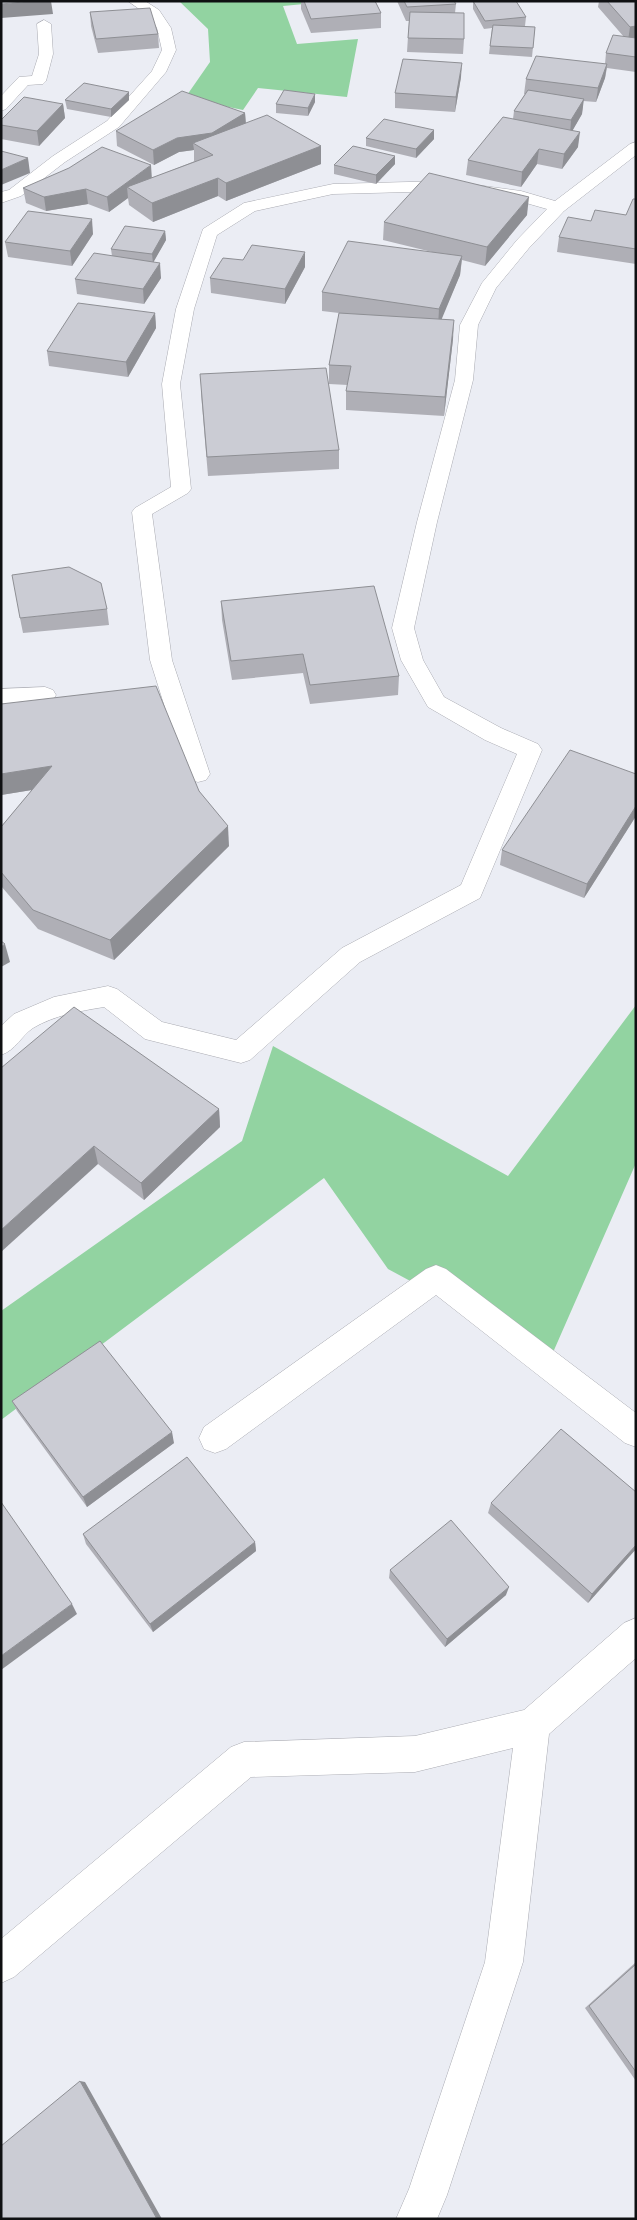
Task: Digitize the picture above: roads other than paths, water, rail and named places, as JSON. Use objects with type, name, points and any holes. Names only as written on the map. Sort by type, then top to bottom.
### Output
[{"type":"street","points":[[1,198],[15,193],[59,159],[113,124],[159,72],[169,50],[164,28],[154,13],[135,1]]},
{"type":"street","points":[[1,106],[24,80],[38,80],[46,54],[44,24]]},
{"type":"street","points":[[1,1044],[23,1021],[63,1004],[108,996],[154,1031],[241,1052],[350,955],[471,891],[530,750],[493,734],[436,702],[412,660],[403,628],[427,522],[464,380],[469,325],[488,286],[523,244],[558,207],[636,146]]},
{"type":"street","points":[[198,774],[161,660],[142,512],[181,489],[171,384],[185,308],[209,233],[250,207],[333,189],[446,186],[521,196],[558,207]]},
{"type":"street","points":[[1,697],[45,695]]},
{"type":"street","points":[[215,1438],[436,1278],[636,1432]]},
{"type":"street","points":[[1,1964],[244,1760],[415,1754],[533,1725],[636,1635]]},
{"type":"street","points":[[416,2219],[427,2194],[504,1962],[533,1725]]}]
